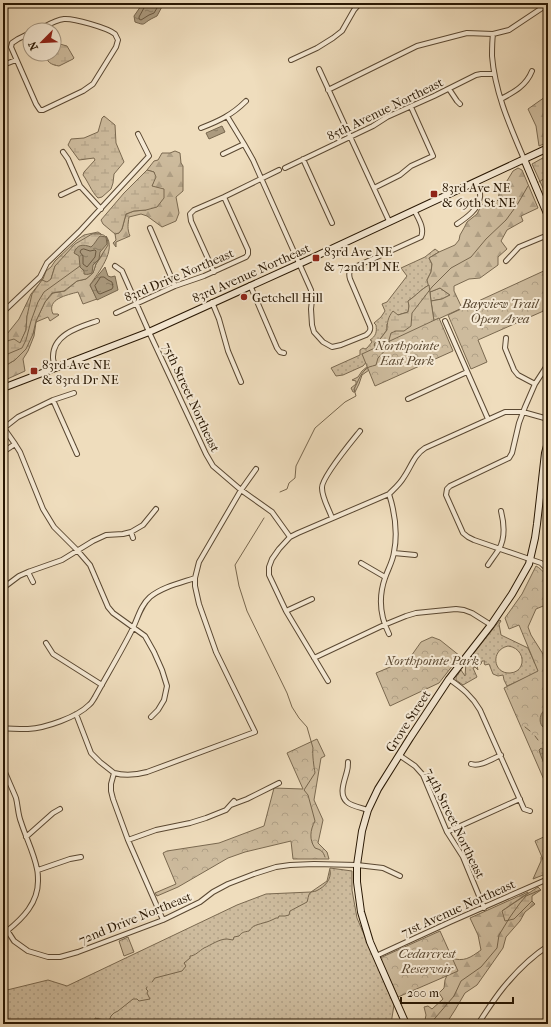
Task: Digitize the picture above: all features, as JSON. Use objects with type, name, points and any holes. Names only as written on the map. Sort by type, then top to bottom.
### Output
[{"type":"main road","points":[[3,6],[10,3]]},
{"type":"street","points":[[291,60],[317,48],[342,31],[358,4]]},
{"type":"street","points":[[328,90],[417,46],[467,33],[492,34],[509,30],[547,6]]},
{"type":"street","points":[[22,37],[12,43],[11,47],[36,104],[40,110],[43,110],[84,91],[93,84],[116,47],[118,40],[115,34],[102,28],[76,20],[63,19],[56,22]]},
{"type":"street","points":[[492,34],[494,74],[502,106],[506,119],[548,216]]},
{"type":"street","points":[[3,65],[16,60]]},
{"type":"street","points":[[319,69],[390,221]]},
{"type":"street","points":[[500,99],[515,92],[528,80],[532,71]]},
{"type":"street","name":"85th Avenue Northeast","points":[[285,168],[373,126],[387,117],[476,75],[494,74]]},
{"type":"street","points":[[450,88],[460,104]]},
{"type":"street","points":[[200,128],[227,116],[238,109],[246,101]]},
{"type":"street","points":[[374,188],[400,175],[411,166],[433,156],[411,107]]},
{"type":"street","points":[[227,116],[262,178],[310,290],[312,300],[312,325],[314,332],[323,342],[332,347],[366,335],[371,329],[350,279],[349,272],[355,267],[421,237],[423,230],[414,210]]},
{"type":"street","points":[[3,312],[40,277],[47,263],[101,209],[148,156],[138,134]]},
{"type":"street","points":[[223,154],[244,144]]},
{"type":"street","name":"83rd Avenue Northeast","points":[[3,388],[149,332],[548,148]]},
{"type":"street","points":[[63,152],[68,159],[80,186],[101,209]]},
{"type":"street","points":[[303,159],[332,223]]},
{"type":"street","points":[[214,272],[191,221],[190,214],[194,210],[278,170]]},
{"type":"street","points":[[457,224],[467,216],[478,203],[480,196],[476,181]]},
{"type":"street","points":[[62,195],[80,186]]},
{"type":"street","name":"83rd Drive Northeast","points":[[116,313],[176,286],[214,272],[243,259],[248,254],[248,250],[224,196]]},
{"type":"street","points":[[150,228],[176,286]]},
{"type":"street","points":[[506,261],[519,247],[548,235]]},
{"type":"street","name":"75th Street Northeast","points":[[115,266],[122,271],[149,332],[213,466],[241,490],[272,512],[290,537]]},
{"type":"street","points":[[250,285],[277,348],[280,352],[284,353]]},
{"type":"street","points":[[212,302],[219,319],[228,351],[241,382]]},
{"type":"street","points":[[55,367],[53,357],[55,348],[62,338],[71,331],[97,321]]},
{"type":"street","points":[[445,321],[488,419]]},
{"type":"street","points":[[506,338],[505,348],[514,370],[518,375],[535,384]]},
{"type":"street","points":[[548,364],[535,384],[523,412],[512,453],[509,458],[450,486],[447,489],[446,495],[446,498],[463,533],[468,537],[541,563],[548,570]]},
{"type":"street","points":[[408,399],[467,372]]},
{"type":"street","points":[[74,393],[53,400],[18,417],[3,428],[20,452],[44,509],[54,527],[90,565],[108,607],[113,613],[145,636],[154,652],[167,686],[164,700],[158,710],[151,717]]},
{"type":"street","points":[[53,400],[77,454]]},
{"type":"street","points":[[328,681],[286,611],[269,575],[269,566],[279,548],[290,537],[389,494],[399,485],[415,457],[425,448],[505,412],[523,412],[548,419]]},
{"type":"street","points":[[332,518],[322,494],[322,484],[360,431]]},
{"type":"street","name":"Grove Street","points":[[406,1024],[370,942],[360,912],[357,866],[362,831],[368,810],[378,789],[399,755],[449,680],[491,625],[512,594],[530,559],[538,524],[545,453],[548,442]]},
{"type":"street","points":[[3,452],[15,444]]},
{"type":"street","points":[[76,714],[91,753],[114,773],[120,775],[138,775],[255,732],[216,652],[199,604],[195,586],[195,578],[199,562],[241,490],[256,469]]},
{"type":"street","points":[[389,494],[396,522],[394,553],[385,577],[380,601],[384,625],[389,634]]},
{"type":"street","points":[[3,588],[19,576],[62,560],[92,541],[106,535],[131,532],[143,525],[156,509]]},
{"type":"street","points":[[488,565],[499,549],[503,538],[504,523],[501,511]]},
{"type":"street","points":[[131,532],[133,538]]},
{"type":"street","points":[[394,553],[415,555]]},
{"type":"street","points":[[361,563],[385,577]]},
{"type":"street","points":[[28,572],[33,582]]},
{"type":"street","points":[[3,728],[29,729],[50,725],[76,714],[89,705],[102,685],[133,628],[138,614],[149,598],[157,592],[195,578]]},
{"type":"street","points":[[286,611],[312,598]]},
{"type":"street","points":[[314,658],[384,625],[416,613],[456,609],[464,610],[472,613],[491,625]]},
{"type":"street","points":[[46,643],[53,654],[102,685]]},
{"type":"street","points":[[449,680],[464,690],[476,703],[501,755],[524,809],[530,811]]},
{"type":"street","name":"74th Street Northeast","points":[[399,755],[416,766],[423,775],[448,832],[463,857],[484,908]]},
{"type":"street","points":[[471,764],[479,764],[501,755]]},
{"type":"street","points":[[348,762],[347,772],[342,786],[345,799],[347,802],[368,810]]},
{"type":"street","points":[[3,767],[16,799],[20,821],[38,870],[38,884],[33,903],[25,915],[6,931],[3,924]]},
{"type":"street","points":[[114,773],[111,791],[128,840],[162,920]]},
{"type":"street","points":[[3,782],[8,780]]},
{"type":"street","points":[[230,806],[280,784]]},
{"type":"street","points":[[448,832],[520,799]]},
{"type":"street","points":[[128,840],[156,830],[206,818],[226,810],[234,801]]},
{"type":"street","points":[[26,837],[53,813],[60,809]]},
{"type":"street","points":[[38,870],[70,859],[81,857]]},
{"type":"street","name":"72nd Drive Northeast","points":[[6,931],[14,941],[28,951],[48,957],[60,957],[78,952],[186,910],[228,884],[276,867],[314,864],[357,866],[383,868],[400,876]]},
{"type":"street","name":"71st Avenue Northeast","points":[[376,956],[440,926],[548,879]]},
{"type":"street","points":[[478,1024],[502,989],[515,974],[540,951],[548,946]]},
{"type":"street","points":[[543,1024],[548,1017]]},
{"type":"green space","points":[[62,45],[67,46],[74,58],[59,66],[49,62],[62,62]]},
{"type":"green space","points":[[548,92],[548,142],[539,146],[536,126],[528,109],[545,97]]},
{"type":"green space","points":[[104,116],[115,125],[116,143],[124,162],[114,174],[111,189],[102,197],[98,198],[83,175],[95,160],[94,158],[79,160],[68,145],[71,139],[84,138],[98,132]]},
{"type":"green space","points":[[175,151],[180,153],[181,163],[183,166],[183,191],[176,197],[179,213],[176,221],[162,227],[147,216],[141,214],[129,217],[128,229],[130,236],[116,242],[116,247],[113,243],[116,240],[115,234],[119,233],[122,229],[126,214],[134,211],[146,210],[155,177],[154,172],[147,170],[154,161],[158,160],[162,153],[170,153]]},
{"type":"green space","points":[[548,155],[548,199],[532,164]]},
{"type":"green space","points":[[518,168],[522,170],[538,208],[521,216],[523,221],[507,230],[501,241],[507,249],[498,257],[498,265],[480,278],[469,279],[454,286],[454,291],[462,308],[434,321],[431,301],[442,299],[450,295],[440,288],[430,292],[427,280],[431,272],[432,264],[429,258],[455,245],[459,240],[467,222],[477,214],[482,204],[489,207],[498,200],[499,194],[513,171]]},
{"type":"green space","points":[[147,170],[154,172],[156,177],[152,186],[164,189],[164,198],[157,207],[126,214],[122,229],[119,233],[115,234],[103,224],[101,220],[124,193]]},
{"type":"green space","points":[[98,232],[101,234],[92,234],[55,266],[51,279],[27,316],[26,330],[20,344],[7,341],[3,344],[3,339],[19,319],[31,294],[43,279],[46,271],[77,240],[84,235]]},
{"type":"green space","points":[[92,234],[101,234],[107,238],[108,241],[108,245],[96,264],[93,273],[86,279],[77,281],[64,291],[52,293],[45,302],[36,321],[33,334],[26,349],[15,360],[3,367],[3,344],[14,339],[20,343],[26,330],[27,316],[32,294],[42,280],[47,282],[51,279],[55,266],[75,244]]},
{"type":"green space","points":[[106,236],[109,242],[108,254],[90,285],[97,299],[83,304],[78,292],[63,296],[55,301],[52,305],[53,314],[59,315],[50,321],[48,317],[36,322],[34,336],[23,359],[25,371],[3,381],[3,367],[15,360],[33,334],[36,321],[45,302],[53,293],[65,291],[77,281],[86,279],[93,273],[108,241]]},
{"type":"green space","points":[[435,249],[439,252],[429,258],[432,264],[431,272],[427,280],[429,285],[408,301],[408,312],[398,315],[387,324],[387,330],[374,345],[377,349],[363,366],[343,375],[336,376],[331,368],[360,355],[360,350],[367,348],[372,342],[370,340],[374,337],[376,332],[376,325],[374,323],[385,311],[382,304],[387,302],[407,276],[401,268],[425,257]]},
{"type":"green space","name":"Bayview Trail Open Area","points":[[548,269],[548,309],[478,340],[487,362],[471,369],[448,315]]},
{"type":"green space","points":[[429,285],[434,321],[437,322],[362,375],[355,392],[353,392],[351,388],[356,384],[356,381],[352,380],[358,377],[368,366],[377,349],[374,344],[387,330],[388,320],[391,313],[393,311],[398,315],[408,312],[408,301]]},
{"type":"green space","points":[[440,288],[450,295],[442,299],[431,301],[430,292]]},
{"type":"green space","name":"Northpointe East Park","points":[[439,318],[453,351],[375,386],[362,354]]},
{"type":"green space","name":"Northpointe Park","points":[[536,566],[544,573],[548,582],[548,604],[536,609],[528,627],[531,635],[543,654],[545,675],[548,683],[548,789],[504,688],[538,671],[519,625],[509,629],[505,618],[522,594]]},
{"type":"green space","points":[[500,620],[501,621],[499,624],[501,635],[528,648],[539,672],[507,686],[503,675],[498,676],[493,674],[489,664],[485,665],[485,661],[482,661],[481,664],[477,666],[478,670],[475,667],[473,668],[477,677],[463,685],[456,680],[456,677],[461,670],[465,676],[466,663]],"holes":[[[508,646],[514,648],[521,655],[522,665],[516,672],[510,673],[500,670],[496,661],[498,652],[502,648]]]},
{"type":"green space","name":"Northpointe Park","points":[[432,637],[440,640],[460,656],[439,683],[390,706],[376,673],[409,659],[421,642]]},
{"type":"green space","points":[[317,739],[325,756],[321,758],[314,800],[323,820],[318,843],[327,852],[329,859],[293,859],[291,841],[245,852],[228,858],[178,887],[157,896],[155,893],[176,884],[163,853],[167,851],[219,843],[264,826],[274,788],[303,789],[287,753]]},
{"type":"green space","points":[[548,835],[548,871],[535,841]]},
{"type":"green space","points":[[548,850],[548,873],[533,879],[541,861],[541,857]]},
{"type":"green space","points":[[330,868],[352,871],[352,890],[357,918],[394,1005],[391,1024],[3,1024],[3,991],[48,980],[67,986],[237,905],[266,894],[311,892],[327,881]]},
{"type":"green space","points":[[538,887],[541,890],[532,896],[532,901],[514,919],[505,921],[502,911]]},
{"type":"green space","points":[[528,892],[502,911],[523,910],[532,901],[535,904],[525,912],[520,921],[506,937],[503,948],[477,985],[465,993],[446,1024],[416,1024],[425,1020],[426,1015],[424,1007],[428,1006],[432,1009],[443,999],[439,993],[444,988],[445,980],[451,966],[451,958],[460,960],[474,955],[481,950],[478,935],[470,918]]},
{"type":"green space","name":"Cedarcrest Reservoir","points":[[440,931],[458,971],[398,997],[380,958]]},
{"type":"green space","points":[[128,937],[134,952],[124,956],[119,941]]},
{"type":"water","points":[[143,3],[164,3],[157,16],[144,24],[135,22],[134,16]]},
{"type":"water","points":[[222,126],[225,132],[209,139],[206,133]]},
{"type":"water","points":[[100,236],[106,237],[107,244],[100,252],[99,259],[93,265],[92,273],[84,274],[84,271],[80,267],[79,256],[74,253],[75,250],[79,246],[85,245],[91,247]]},
{"type":"water","points":[[105,267],[108,276],[115,276],[118,290],[97,300],[90,285]]},
{"type":"water","points":[[548,708],[548,730],[542,726],[540,719],[542,713]]},
{"type":"water","points":[[541,748],[548,753],[548,770],[539,750]]},
{"type":"waterway","points":[[539,182],[548,176]]},
{"type":"waterway","points":[[280,492],[287,489],[289,483],[295,478],[296,466],[315,428],[345,402],[356,396],[354,389],[360,377],[366,369],[376,365],[378,358],[390,345],[389,340],[391,333],[396,331],[404,331],[411,326],[412,313],[432,287],[451,268],[471,257],[486,239],[506,220],[528,186]]},
{"type":"waterway","points":[[3,356],[22,348],[38,302],[44,292],[80,266]]},
{"type":"waterway","points":[[264,518],[235,565],[239,586],[247,611],[287,693],[292,707],[307,727],[313,748],[315,773],[304,790],[308,795],[315,821],[311,831],[312,842],[315,848],[322,851],[325,857]]},
{"type":"waterway","points":[[525,727],[530,731]]},
{"type":"waterway","points":[[535,736],[538,740]]},
{"type":"waterway","points":[[545,871],[544,862],[548,857]]},
{"type":"waterway","points":[[152,982],[155,978],[182,971],[186,966],[184,963],[190,958],[190,956],[215,942],[224,939],[233,940],[234,937],[239,936],[243,932],[249,931],[255,926],[278,918],[279,916],[289,915],[290,911],[307,902],[310,893],[325,885],[329,880],[330,870]]},
{"type":"waterway","points":[[430,1024],[454,996],[461,981],[481,967],[497,948],[499,935],[520,903],[526,896],[540,890]]},
{"type":"waterway","points":[[88,1024],[95,1020],[95,1018],[109,1021],[114,1013],[133,999],[137,999],[139,1001],[150,999],[147,993],[147,987]]},
{"type":"place","name":"83rd Ave NE & 69th St NE","points":[[434,194]]},
{"type":"place","name":"83rd Ave NE & 72nd Pl NE","points":[[316,258]]},
{"type":"place","name":"Getchell Hill","points":[[244,297]]},
{"type":"place","name":"83rd Ave NE & 83rd Dr NE","points":[[34,371]]}]
